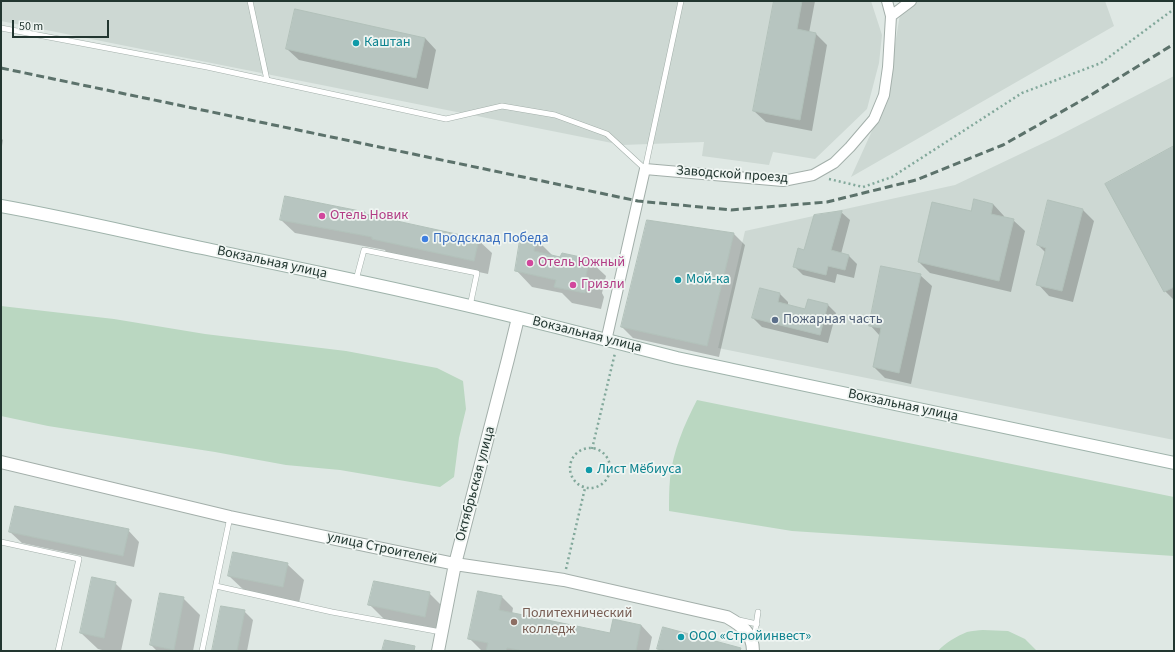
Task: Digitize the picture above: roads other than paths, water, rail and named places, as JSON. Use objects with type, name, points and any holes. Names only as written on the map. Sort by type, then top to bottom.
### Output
[{"type":"main road","name":"Вокзальная улица","points":[[1,206],[356,280],[470,306],[692,361],[1174,463]]},
{"type":"main road","name":"Октябрьская улица","points":[[438,651],[455,564],[518,318]]},
{"type":"main road","name":"улица Строителей","points":[[1,462],[230,517],[455,564],[564,580],[727,617],[739,624],[744,629],[750,636],[753,647]]},
{"type":"street","name":"Заводской проезд","points":[[645,169],[783,181],[813,175],[834,164],[874,119],[884,96],[888,67],[891,16],[887,1]]},
{"type":"street","points":[[891,16],[911,1]]},
{"type":"street","points":[[612,342],[645,169]]},
{"type":"lane","points":[[250,1],[267,80]]},
{"type":"lane","points":[[645,169],[682,1]]},
{"type":"lane","points":[[1,28],[199,65],[446,119],[502,106],[555,115],[607,134],[645,169]]},
{"type":"lane","points":[[356,280],[364,250],[477,273],[470,306]]},
{"type":"lane","points":[[202,651],[230,517]]},
{"type":"lane","points":[[1,542],[79,559],[58,651]]},
{"type":"lane","points":[[216,586],[332,612],[442,632]]},
{"type":"lane","points":[[753,647],[758,612]]},
{"type":"lane","points":[[727,617],[757,624]]},
{"type":"railway","points":[[1,68],[638,201],[731,210],[827,202],[916,180],[1003,145],[1091,95],[1174,44]]},
{"type":"place","name":"Каштан","points":[[356,43]]},
{"type":"place","name":"Отель Новик","points":[[322,216]]},
{"type":"place","name":"Продсклад Победа","points":[[425,239]]},
{"type":"place","name":"Отель Южный","points":[[530,263]]},
{"type":"place","name":"Мой-ка","points":[[678,280]]},
{"type":"place","name":"Гризли","points":[[573,285]]},
{"type":"place","name":"Пожарная часть","points":[[775,320]]},
{"type":"place","name":"Лист Мёбиуса","points":[[589,470]]},
{"type":"place","name":"Политехнический колледж","points":[[514,622]]},
{"type":"place","name":"ООО «Стройинвест»","points":[[681,637]]}]
